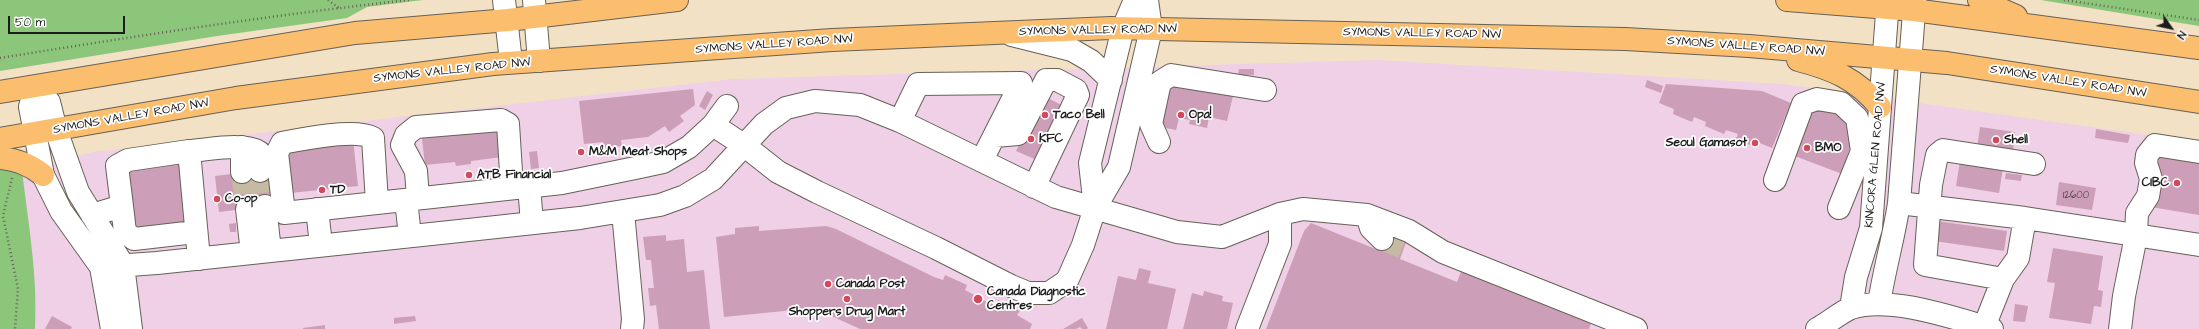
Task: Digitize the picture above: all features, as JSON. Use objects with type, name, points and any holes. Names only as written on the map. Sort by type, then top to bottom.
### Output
[{"type":"main road","points":[[0,92],[355,33],[506,10],[677,0]]},
{"type":"main road","points":[[1787,0],[1914,5],[2039,26],[2199,48]]},
{"type":"main road","points":[[1979,0],[2039,26]]},
{"type":"main road","name":"SYMONS VALLEY ROAD NW","points":[[0,139],[236,98],[511,62],[832,40],[1123,28],[1625,39],[1749,46],[1947,63],[2199,102]]},
{"type":"main road","points":[[1749,46],[1825,67],[1856,82],[1869,93],[1880,107]]},
{"type":"main road","points":[[0,158],[18,161],[32,166],[43,175]]},
{"type":"street","points":[[1094,208],[1090,163],[1123,28],[1135,0]]},
{"type":"street","points":[[713,125],[745,146],[778,172],[1028,293],[1049,293],[1067,281],[1083,245],[1094,208],[1118,167],[1151,29],[1147,0]]},
{"type":"street","name":"KINCORA GLEN ROAD NW","points":[[1851,308],[1856,277],[1870,228],[1888,4]]},
{"type":"street","points":[[1879,304],[1884,275],[1895,234],[1899,203],[1914,5]]},
{"type":"street","points":[[535,8],[539,61]]},
{"type":"street","points":[[506,10],[511,62]]},
{"type":"street","points":[[1001,33],[1072,50],[1091,60],[1111,80]]},
{"type":"street","points":[[1159,142],[1151,124],[1160,82],[1171,75],[1265,90]]},
{"type":"street","points":[[995,136],[1018,134],[1046,80]]},
{"type":"street","points":[[900,121],[918,84],[1021,83],[1057,80],[1076,90],[1078,95],[1034,187]]},
{"type":"street","points":[[982,160],[1021,83]]},
{"type":"street","points":[[34,87],[30,107],[46,132],[78,192],[123,265],[131,329]]},
{"type":"street","points":[[1775,180],[1804,104],[1816,99],[1841,103],[1857,118],[1862,151],[1838,208]]},
{"type":"street","points":[[101,267],[199,259],[532,223],[623,212],[660,205],[685,196],[713,179],[764,124],[786,108],[815,101],[860,105],[900,121],[1056,197],[1177,232],[1222,237],[1280,214],[1303,210],[1367,215],[1409,231],[1443,252],[1636,329]]},
{"type":"street","points":[[266,209],[317,209],[562,183],[663,162],[689,147],[713,125],[727,106]]},
{"type":"street","points":[[410,236],[412,199],[416,171],[402,145],[406,135],[416,127],[501,120],[508,124],[520,187],[532,223]]},
{"type":"street","points":[[46,132],[43,175],[61,211],[75,233],[101,267],[112,329]]},
{"type":"street","points":[[261,252],[266,209],[277,153],[282,143],[316,137],[365,134],[373,138],[377,202]]},
{"type":"street","points":[[2120,329],[2124,296],[2136,236],[2137,213],[2148,196],[2151,179],[2146,163],[2147,155],[2155,145],[2199,152]]},
{"type":"street","points":[[195,232],[134,239],[125,232],[117,166],[128,160],[189,151],[242,147],[251,172]]},
{"type":"street","points":[[2003,278],[1925,265],[1929,206],[1937,155],[1944,150],[2034,164]]},
{"type":"street","points":[[189,151],[195,232],[199,259]]},
{"type":"street","points":[[1899,203],[2024,218],[2199,245]]},
{"type":"street","points":[[92,215],[122,206]]},
{"type":"street","points":[[317,209],[321,245]]},
{"type":"street","points":[[623,212],[633,319],[632,329]]},
{"type":"street","points":[[1247,329],[1280,244],[1280,214]]},
{"type":"street","points":[[1367,215],[1370,228],[1382,240]]},
{"type":"street","points":[[1817,329],[1851,308],[1879,304],[1906,306],[1988,328],[2003,278],[2018,258],[2024,218]]},
{"type":"street","points":[[1404,248],[1418,247],[1426,242]]},
{"type":"path","points":[[328,0],[339,8]]},
{"type":"path","points":[[0,58],[62,50],[127,37],[409,0]]},
{"type":"path","points":[[2064,0],[2199,20]]},
{"type":"path","points":[[13,176],[1,215],[18,289],[15,329]]},
{"type":"shaded area","points":[[1378,60],[1782,84],[2199,142],[2199,329],[35,329],[36,308],[33,267],[22,170],[93,152],[733,79]]},
{"type":"green space","points":[[0,0],[423,0],[367,7],[347,18],[217,36],[0,71]]},
{"type":"green space","points":[[2041,0],[2199,0],[2199,26]]},
{"type":"green space","points":[[0,162],[22,170],[34,269],[36,309],[35,329],[0,329]]},
{"type":"building","points":[[1239,69],[1254,69],[1254,75],[1238,75]]},
{"type":"building","points":[[1647,80],[1663,86],[1661,93],[1645,87]]},
{"type":"building","points":[[1186,84],[1233,96],[1227,121],[1209,117],[1207,128],[1189,124],[1190,120],[1179,118],[1176,130],[1156,126],[1166,85],[1184,89]]},
{"type":"building","points":[[1666,84],[1762,91],[1791,103],[1772,148],[1757,142],[1755,147],[1736,139],[1738,134],[1726,130],[1724,134],[1705,126],[1706,122],[1694,117],[1692,122],[1673,114],[1674,109],[1659,103]]},
{"type":"building","points":[[693,89],[695,105],[680,116],[684,121],[669,132],[665,126],[648,137],[621,140],[622,146],[604,148],[603,142],[584,144],[579,101]]},
{"type":"building","points":[[707,91],[713,95],[705,110],[699,106]]},
{"type":"building","points":[[1048,98],[1065,107],[1039,161],[1016,151],[1027,129]]},
{"type":"building","points":[[1819,106],[1848,117],[1853,140],[1847,156],[1852,158],[1845,175],[1792,155],[1811,110]]},
{"type":"building","points":[[498,122],[502,157],[471,161],[471,164],[456,166],[455,162],[425,165],[421,130]]},
{"type":"building","name":"Shell","points":[[1980,127],[2015,132],[2013,153],[1977,148]]},
{"type":"building","points":[[2096,129],[2130,135],[2128,143],[2095,138]]},
{"type":"building","points":[[353,139],[358,186],[291,193],[285,146]]},
{"type":"building","points":[[537,151],[539,168],[531,169],[529,152]]},
{"type":"building","name":"CIBC","points":[[2160,152],[2199,159],[2199,215],[2151,207]]},
{"type":"building","points":[[179,158],[186,226],[135,231],[128,163]]},
{"type":"building","name":"Shell","points":[[1960,161],[2003,168],[1999,193],[1956,186]]},
{"type":"building","points":[[273,169],[277,205],[219,212],[215,176]]},
{"type":"building","points":[[2006,173],[2022,175],[2021,181],[2005,179]]},
{"type":"building","points":[[2059,182],[2096,188],[2092,210],[2056,205]]},
{"type":"building","points":[[1937,221],[2007,231],[2004,251],[1934,241]]},
{"type":"building","points":[[236,223],[236,232],[230,232],[229,224]]},
{"type":"building","points":[[1311,223],[1378,250],[1386,228],[1408,237],[1400,259],[1457,282],[1462,269],[1592,321],[1589,329],[1266,329],[1304,231]]},
{"type":"building","points":[[759,226],[759,231],[826,226],[836,229],[934,277],[943,280],[945,275],[967,285],[965,290],[987,302],[995,305],[998,300],[1020,311],[1017,315],[1032,324],[1030,329],[860,329],[814,308],[724,317],[716,237],[735,234],[735,228]]},
{"type":"building","points":[[666,235],[666,241],[684,239],[687,272],[704,270],[710,329],[659,329],[656,305],[650,306],[648,288],[654,288],[651,260],[646,260],[643,237]]},
{"type":"building","points":[[2053,248],[2103,256],[2098,290],[2103,291],[2101,307],[2094,306],[2091,324],[2049,318],[2055,283],[2047,282]]},
{"type":"building","points":[[1139,268],[1151,271],[1148,283],[1176,289],[1167,329],[1106,329],[1118,276],[1136,280]]},
{"type":"building","points":[[1204,291],[1223,296],[1222,301],[1233,303],[1227,329],[1183,329],[1192,293],[1203,296]]},
{"type":"building","points":[[2015,304],[2028,306],[2025,322],[2013,321]]},
{"type":"building","points":[[52,316],[72,327],[71,329],[45,329]]},
{"type":"building","points":[[415,316],[416,321],[394,324],[394,318]]},
{"type":"building","points":[[1082,318],[1088,328],[1087,329],[1082,329],[1080,327],[1076,329],[1063,329]]},
{"type":"building","points":[[325,325],[325,329],[303,329],[303,328]]},
{"type":"tunnel","points":[[260,171],[265,206]]},
{"type":"tunnel","points":[[242,172],[247,209]]},
{"type":"tunnel","points":[[1382,239],[1404,248]]},
{"type":"place","name":"Taco Bell","points":[[1045,115]]},
{"type":"place","name":"Opa!","points":[[1181,115]]},
{"type":"place","name":"KFC","points":[[1031,139]]},
{"type":"place","name":"Shell","points":[[1996,140]]},
{"type":"place","name":"Seoul Gamasot","points":[[1755,143]]},
{"type":"place","name":"BMO","points":[[1807,148]]},
{"type":"place","name":"M&M Meat Shops","points":[[581,152]]},
{"type":"place","name":"ATB Financial","points":[[469,175]]},
{"type":"place","name":"CIBC","points":[[2177,183]]},
{"type":"place","name":"TD","points":[[322,190]]},
{"type":"place","name":"Co-op","points":[[217,199]]},
{"type":"place","name":"Canada Post","points":[[828,284]]},
{"type":"place","name":"Shoppers Drug Mart","points":[[847,299]]},
{"type":"place","name":"Canada Diagnostic Centres","points":[[978,299]]}]
